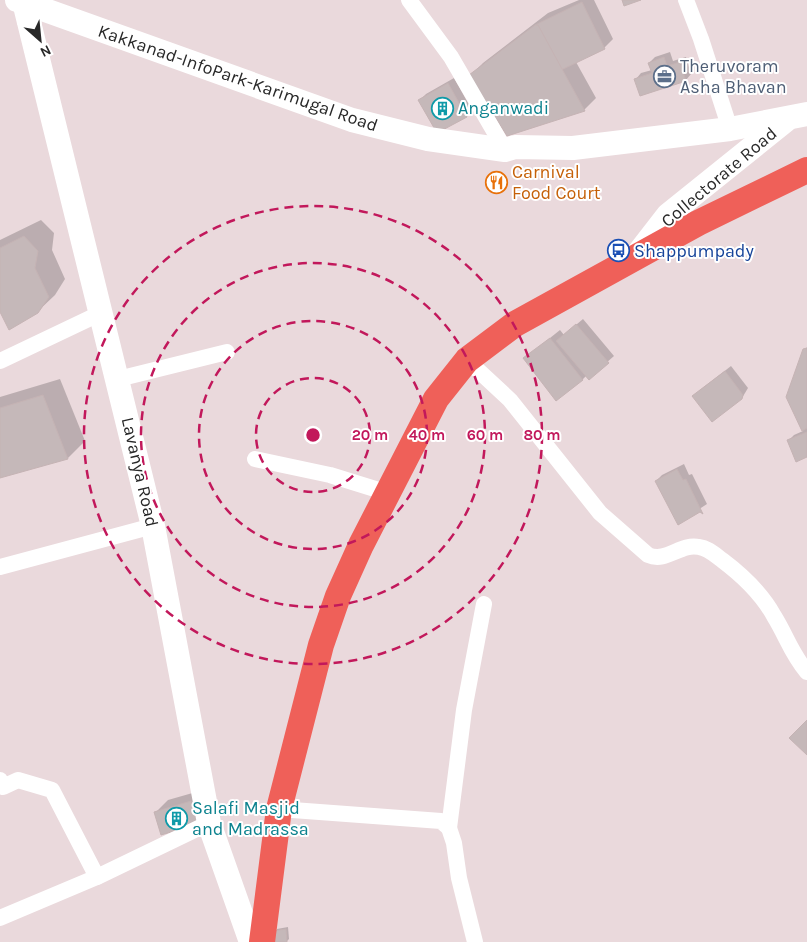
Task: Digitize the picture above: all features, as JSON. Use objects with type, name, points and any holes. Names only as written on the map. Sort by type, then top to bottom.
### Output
[{"type":"main road","points":[[262,942],[279,809],[321,645],[338,596],[436,399],[467,360],[515,324],[637,255],[807,170]]},
{"type":"street","points":[[409,0],[455,64],[505,150]]},
{"type":"street","points":[[686,0],[701,39],[730,130]]},
{"type":"street","name":"Kakkanad-InfoPark-Karimugal Road","points":[[20,1],[93,29],[352,120],[428,139],[505,150],[514,147],[573,148],[730,130],[801,112]]},
{"type":"street","name":"Lavanya Road","points":[[20,1],[118,379],[153,526],[209,823],[251,942]]},
{"type":"street","name":"Collectorate Road","points":[[637,255],[668,215],[801,112]]},
{"type":"street","points":[[0,361],[101,313]]},
{"type":"street","points":[[118,379],[227,352]]},
{"type":"street","points":[[467,360],[510,400],[600,513],[648,555],[655,558],[664,558],[697,546],[707,550],[732,568],[754,589],[773,614],[786,642],[807,672]]},
{"type":"street","points":[[255,459],[330,475],[388,493]]},
{"type":"street","points":[[0,567],[153,526]]},
{"type":"street","points":[[475,942],[448,828],[464,710],[484,604]]},
{"type":"street","points":[[0,780],[3,787],[18,780],[52,790],[97,877]]},
{"type":"street","points":[[279,809],[441,821],[448,828]]},
{"type":"street","points":[[0,918],[97,877],[209,823]]},
{"type":"building","points":[[622,0],[641,0],[624,6]]},
{"type":"building","points":[[582,2],[605,49],[557,72],[535,25]]},
{"type":"building","points":[[535,25],[538,25],[585,111],[507,136],[469,75]]},
{"type":"building","name":"Theruvoram Asha Bhavan","points":[[664,57],[667,66],[680,62],[686,81],[640,96],[634,79],[652,73],[648,63]]},
{"type":"building","name":"Anganwadi","points":[[448,83],[467,117],[437,133],[418,100]]},
{"type":"building","points":[[24,236],[38,251],[35,268],[49,297],[38,313],[9,330],[0,312],[0,248]]},
{"type":"building","points":[[576,324],[609,363],[589,380],[556,341]]},
{"type":"building","points":[[550,338],[583,380],[556,401],[523,358]]},
{"type":"building","points":[[807,348],[807,428],[802,431],[786,397],[803,349]]},
{"type":"building","points":[[725,371],[743,395],[742,399],[712,422],[692,396]]},
{"type":"building","points":[[43,395],[68,459],[0,478],[0,408]]},
{"type":"building","points":[[807,432],[807,457],[796,462],[787,440]]},
{"type":"building","points":[[677,469],[683,480],[686,479],[703,514],[700,512],[678,525],[655,481]]},
{"type":"building","points":[[807,720],[807,755],[789,738]]},
{"type":"building","name":"Salafi Masjid and Madrassa","points":[[191,801],[198,824],[161,835],[154,812]]},
{"type":"building","points":[[286,929],[287,942],[274,942],[273,931]]},
{"type":"place","name":"Theruvoram Asha Bhavan","points":[[664,76]]},
{"type":"place","name":"Anganwadi","points":[[442,108]]},
{"type":"place","name":"Carnival Food Court","points":[[496,182]]},
{"type":"place","name":"Shappumpady","points":[[618,251]]},
{"type":"place","name":"Salafi Masjid and Madrassa","points":[[176,818]]}]
